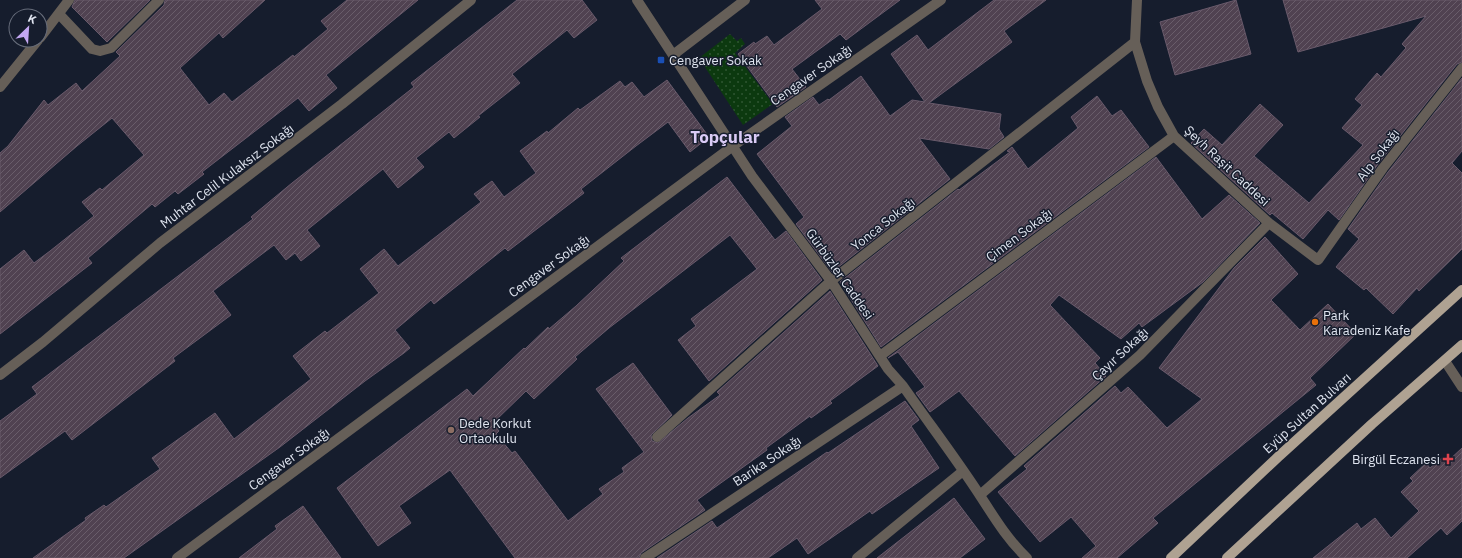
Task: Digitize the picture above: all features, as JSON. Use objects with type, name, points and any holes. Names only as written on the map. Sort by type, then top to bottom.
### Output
[{"type":"main road","name":"Eyüp Sultan Bulvarı","points":[[1171,558],[1278,457],[1462,290]]},
{"type":"main road","points":[[1227,558],[1372,424],[1462,345]]},
{"type":"street","points":[[48,28],[69,0]]},
{"type":"street","points":[[59,14],[92,49],[100,51],[111,48],[159,0]]},
{"type":"street","name":"Muhtar Celil Kulaksız Sokağı","points":[[0,375],[43,342],[160,243],[342,104],[471,0]]},
{"type":"street","points":[[673,55],[745,0]]},
{"type":"street","name":"Cengaver Sokağı","points":[[177,558],[733,146],[940,0]]},
{"type":"street","name":"Şeyh Raşit Caddesi","points":[[1137,0],[1135,42],[1147,81],[1158,107],[1174,136],[1270,223],[1318,260]]},
{"type":"street","name":"Gürbüzler Caddesi","points":[[641,1],[673,55],[752,176],[831,281],[888,369],[903,386],[980,495],[994,519],[1014,545],[1027,558]]},
{"type":"street","name":"Yonca Sokağı","points":[[657,437],[831,281],[1135,42]]},
{"type":"street","points":[[0,88],[32,48]]},
{"type":"street","name":"Alp Sokağı","points":[[1318,260],[1382,168],[1462,68]]},
{"type":"street","name":"Çimen Sokağı","points":[[880,356],[1174,136]]},
{"type":"street","name":"Çayır Sokağı","points":[[980,495],[1140,355],[1270,223]]},
{"type":"street","points":[[1445,361],[1462,386]]},
{"type":"street","name":"Barika Sokağı","points":[[645,558],[903,386]]},
{"type":"street","points":[[857,558],[963,471]]},
{"type":"green space","points":[[730,34],[737,41],[741,38],[745,44],[735,53],[770,100],[784,91],[787,94],[743,125],[699,58]]},
{"type":"building","points":[[75,0],[150,0],[107,42],[72,7]]},
{"type":"building","points":[[165,0],[265,0],[223,38],[219,33],[180,68],[209,105],[224,93],[232,102],[293,55],[294,57],[328,29],[321,21],[347,0],[418,0],[326,75],[337,88],[309,111],[298,98],[202,172],[204,174],[178,194],[175,191],[155,207],[152,204],[88,258],[92,263],[0,334],[0,269],[24,250],[34,263],[50,251],[94,216],[82,202],[100,188],[102,190],[144,155],[112,118],[0,212],[0,153],[8,146],[44,100],[48,105],[76,83],[82,91],[120,56],[116,52],[164,5]]},
{"type":"building","points":[[517,0],[582,0],[597,20],[574,38],[567,30],[512,74],[520,83],[478,116],[480,117],[454,138],[449,132],[416,158],[424,167],[398,188],[383,169],[307,230],[320,246],[301,261],[295,253],[286,260],[274,245],[213,291],[231,315],[173,358],[175,361],[72,440],[65,431],[0,478],[0,421],[37,394],[32,387],[253,219],[251,217],[292,183],[414,87],[411,83]]},
{"type":"building","points":[[815,0],[900,0],[846,40],[840,34],[792,69],[806,87],[777,107],[738,54],[754,42],[755,44],[767,36],[774,45],[822,9]]},
{"type":"building","points":[[994,0],[1046,0],[1004,31],[1012,42],[929,103],[1001,114],[999,129],[1004,137],[989,149],[919,138],[950,179],[832,272],[796,224],[804,217],[757,154],[792,126],[785,117],[813,97],[819,105],[828,99],[829,100],[861,76],[890,116],[912,100],[925,102],[891,54],[917,35],[928,50]]},
{"type":"building","points":[[1236,0],[1251,54],[1175,75],[1160,22]]},
{"type":"building","points":[[1283,0],[1462,0],[1462,62],[1457,64],[1378,164],[1339,220],[1328,210],[1303,239],[1272,213],[1270,215],[1191,143],[1204,129],[1222,145],[1260,104],[1283,125],[1254,156],[1309,203],[1363,145],[1342,128],[1362,105],[1355,99],[1377,73],[1381,77],[1406,48],[1402,44],[1426,16],[1298,52]]},
{"type":"building","points":[[1462,78],[1462,151],[1452,163],[1462,173],[1462,249],[1419,291],[1417,288],[1393,314],[1366,288],[1364,290],[1336,267],[1359,239],[1348,229],[1388,172]]},
{"type":"building","points":[[667,80],[709,137],[690,152],[668,122],[581,189],[584,193],[508,251],[505,248],[434,304],[431,300],[395,330],[410,348],[404,353],[365,381],[280,447],[124,558],[33,558],[86,520],[85,518],[104,505],[106,507],[160,469],[152,458],[215,413],[234,439],[311,379],[293,356],[325,331],[327,333],[379,293],[360,269],[384,249],[398,266],[481,202],[474,194],[492,181],[504,197],[536,173],[520,151],[547,131],[548,133],[578,108],[580,110],[620,81],[625,87],[632,82],[644,97]]},
{"type":"building","points":[[1097,96],[1112,116],[1121,110],[1149,147],[881,347],[840,282],[958,189],[959,190],[1010,152],[1007,151],[1012,147],[1028,169],[1078,128],[1071,117]]},
{"type":"building","points":[[1156,157],[1202,219],[1229,195],[1260,223],[1203,282],[1142,327],[1139,323],[1121,339],[1059,295],[1050,305],[1100,358],[1095,363],[1106,376],[1015,456],[959,391],[930,412],[916,393],[925,387],[898,352],[888,358]]},
{"type":"building","points":[[727,177],[775,240],[786,231],[822,280],[709,381],[678,340],[696,326],[691,319],[757,269],[730,235],[609,328],[575,357],[577,359],[534,399],[526,391],[493,423],[499,431],[496,434],[512,453],[515,451],[568,521],[603,494],[599,489],[624,472],[622,468],[644,452],[596,389],[633,363],[672,415],[651,435],[652,441],[658,443],[688,418],[720,395],[717,392],[830,291],[878,366],[830,401],[832,403],[811,418],[810,416],[766,448],[767,450],[697,500],[705,510],[641,553],[639,558],[515,558],[450,470],[399,506],[411,523],[378,546],[337,488],[467,389],[473,396],[548,327],[549,329],[576,306],[624,261],[621,258]]},
{"type":"building","points":[[1265,237],[1298,274],[1271,300],[1300,330],[1328,304],[1356,334],[1310,378],[1316,385],[1153,518],[1158,523],[1117,558],[1082,558],[1096,546],[1071,517],[1040,542],[998,492],[1027,469],[1024,466],[1115,386],[1121,393],[1128,387],[1167,428],[1202,399],[1159,368],[1234,268]]},
{"type":"building","points":[[905,401],[919,420],[911,426],[939,468],[872,514],[870,511],[808,554],[797,538],[768,558],[657,558],[712,521],[717,528],[827,452],[828,453]]},
{"type":"building","points":[[1462,448],[1462,521],[1447,535],[1441,528],[1407,558],[1313,558],[1357,523],[1361,529],[1375,518],[1391,538],[1419,511],[1401,492],[1413,481],[1410,478],[1426,463],[1430,468],[1443,457],[1447,462]]},
{"type":"building","points":[[954,498],[985,539],[960,558],[877,558]]},
{"type":"building","points":[[303,506],[341,558],[239,558],[277,529],[275,526]]},
{"type":"place","name":"Cengaver Sokak","points":[[661,60]]},
{"type":"place","name":"Park Karadeniz Kafe","points":[[1315,322]]},
{"type":"place","name":"Dede Korkut Ortaokulu","points":[[451,430]]},
{"type":"place","name":"Birgül Eczanesi","points":[[1448,459]]},
{"type":"district","name":"Topçular","points":[[725,137]]}]
